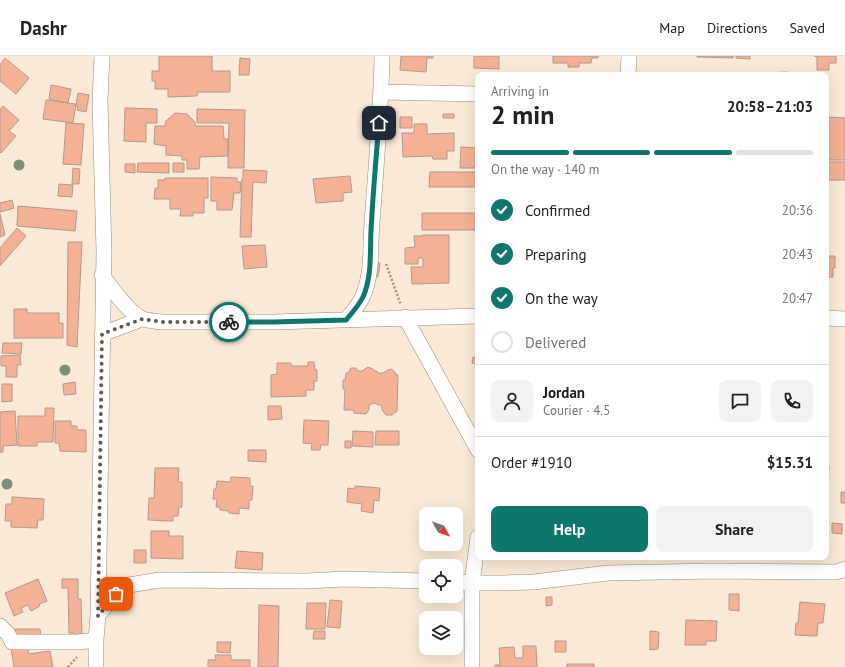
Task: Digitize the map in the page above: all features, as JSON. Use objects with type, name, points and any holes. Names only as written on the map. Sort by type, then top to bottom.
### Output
[{"type":"street","points":[[96,667],[98,616],[102,275],[104,252],[100,101],[102,56]]},
{"type":"street","points":[[346,320],[362,297],[367,280],[371,256],[371,231],[381,92],[382,56]]},
{"type":"street","points":[[628,72],[629,56]]},
{"type":"street","points":[[381,92],[475,94]]},
{"type":"street","points":[[102,275],[121,300],[138,317],[162,322],[273,322],[475,316]]},
{"type":"street","points":[[405,317],[475,445]]},
{"type":"street","points":[[829,318],[845,319]]},
{"type":"street","points":[[102,334],[142,319]]},
{"type":"street","points":[[472,667],[472,582],[475,560]]},
{"type":"street","points":[[463,582],[534,582],[608,573],[714,571],[842,574]]},
{"type":"street","points":[[98,616],[116,594],[129,585],[160,580],[307,581],[344,579],[419,581]]},
{"type":"street","points":[[0,626],[8,634],[12,642],[78,642],[96,640]]},
{"type":"path","points":[[385,264],[405,317]]},
{"type":"building","points":[[159,56],[212,56],[212,71],[230,71],[230,92],[198,92],[197,96],[168,97],[168,89],[155,89],[155,81],[152,81],[152,71],[159,71]]},
{"type":"building","points":[[401,56],[433,56],[433,58],[427,58],[426,72],[400,70]]},
{"type":"building","points":[[474,56],[499,56],[499,69],[474,68]]},
{"type":"building","points":[[553,56],[598,56],[598,58],[592,58],[591,63],[579,63],[579,67],[568,67],[568,63],[553,63]]},
{"type":"building","points":[[733,56],[733,58],[697,57]]},
{"type":"building","points":[[736,56],[750,56],[750,59],[736,58]]},
{"type":"building","points":[[814,56],[836,56],[836,63],[829,63],[829,70],[817,70],[817,57]]},
{"type":"building","points":[[5,58],[29,78],[16,94],[0,81],[0,65]]},
{"type":"building","points":[[240,58],[250,59],[249,75],[239,75]]},
{"type":"building","points":[[51,85],[71,89],[68,103],[49,99]]},
{"type":"building","points":[[78,93],[89,95],[86,112],[77,110],[78,106],[76,106]]},
{"type":"building","points":[[46,100],[76,104],[73,123],[43,119]]},
{"type":"building","points":[[3,106],[19,120],[9,131],[16,136],[1,153],[0,110]]},
{"type":"building","points":[[125,108],[157,109],[157,123],[146,123],[146,142],[124,141]]},
{"type":"building","points":[[197,109],[245,110],[244,168],[228,168],[229,123],[197,123]]},
{"type":"building","points":[[175,113],[187,114],[195,122],[195,126],[223,126],[224,139],[228,139],[228,156],[200,157],[199,169],[187,169],[187,160],[182,160],[182,156],[166,155],[166,146],[154,144],[155,126],[165,126],[166,121]]},
{"type":"building","points":[[443,114],[454,114],[454,118],[443,118]]},
{"type":"building","points":[[400,117],[412,117],[412,128],[400,128]]},
{"type":"building","points":[[829,117],[845,118],[845,160],[829,160]]},
{"type":"building","points":[[66,123],[84,124],[81,165],[63,164]]},
{"type":"building","points":[[414,124],[427,124],[427,134],[454,133],[454,151],[447,151],[447,159],[433,159],[432,156],[403,157],[402,133],[414,133]]},
{"type":"building","points":[[461,147],[475,148],[475,168],[460,168]]},
{"type":"building","points":[[829,162],[845,162],[845,180],[829,180]]},
{"type":"building","points":[[138,163],[169,163],[169,173],[137,172]]},
{"type":"building","points":[[173,163],[184,163],[184,172],[173,172]]},
{"type":"building","points":[[125,164],[135,164],[135,173],[125,172]]},
{"type":"building","points":[[73,168],[80,169],[79,184],[72,184]]},
{"type":"building","points":[[243,170],[267,171],[266,183],[253,182],[251,237],[240,237]]},
{"type":"building","points":[[430,172],[475,172],[475,187],[429,187]]},
{"type":"building","points":[[350,176],[352,192],[343,193],[343,201],[316,203],[313,179]]},
{"type":"building","points":[[211,177],[237,178],[237,182],[241,182],[240,193],[234,193],[232,210],[217,210],[217,201],[211,201]]},
{"type":"building","points":[[165,178],[208,178],[208,198],[204,198],[204,213],[193,213],[193,216],[180,216],[181,209],[170,209],[170,199],[154,199],[155,188],[158,188],[158,180],[165,180]]},
{"type":"building","points":[[59,184],[73,185],[72,197],[58,196]]},
{"type":"building","points":[[12,200],[14,208],[0,212],[0,203]]},
{"type":"building","points":[[18,206],[77,211],[75,231],[17,226]]},
{"type":"building","points":[[422,213],[475,213],[475,230],[422,230]]},
{"type":"building","points":[[0,214],[5,235],[0,237]]},
{"type":"building","points":[[17,228],[26,236],[0,266],[0,248]]},
{"type":"building","points":[[449,235],[449,283],[412,284],[411,267],[423,267],[423,258],[418,258],[418,264],[405,264],[405,248],[415,247],[414,236]]},
{"type":"building","points":[[68,242],[82,242],[77,347],[67,345]]},
{"type":"building","points":[[265,245],[267,267],[244,269],[242,246]]},
{"type":"building","points":[[829,256],[835,256],[833,277],[829,277]]},
{"type":"building","points":[[374,262],[380,263],[378,277],[372,276]]},
{"type":"building","points":[[14,309],[27,309],[27,313],[59,313],[59,323],[63,323],[63,338],[14,338]]},
{"type":"building","points":[[3,343],[22,343],[21,354],[2,353]]},
{"type":"building","points":[[20,355],[21,365],[17,365],[17,377],[6,377],[6,366],[1,366],[1,356]]},
{"type":"building","points":[[473,357],[475,357],[475,364],[472,363]]},
{"type":"building","points":[[308,362],[314,362],[315,370],[317,370],[317,381],[314,381],[314,390],[306,390],[306,396],[271,397],[271,375],[277,374],[277,363],[291,363],[291,366],[308,366]]},
{"type":"building","points":[[368,367],[374,371],[377,371],[377,373],[383,373],[391,369],[396,375],[398,375],[397,411],[392,415],[386,415],[382,410],[382,406],[374,403],[369,405],[369,410],[366,414],[354,413],[354,410],[344,410],[345,389],[343,389],[343,380],[345,380],[346,373],[348,373],[351,368],[356,368],[358,371],[362,371]]},
{"type":"building","points":[[75,382],[76,394],[64,395],[63,384]]},
{"type":"building","points":[[2,384],[12,384],[12,401],[2,402]]},
{"type":"building","points":[[268,406],[281,406],[282,419],[268,420]]},
{"type":"building","points":[[45,408],[54,408],[53,442],[37,442],[37,446],[18,446],[18,416],[45,416]]},
{"type":"building","points":[[15,411],[17,445],[3,446],[3,452],[0,452],[0,412]]},
{"type":"building","points":[[304,420],[329,421],[328,445],[321,445],[320,450],[311,450],[312,444],[303,443]]},
{"type":"building","points":[[55,421],[71,421],[71,426],[77,426],[77,430],[86,430],[86,452],[60,451],[59,443],[55,443]]},
{"type":"building","points":[[353,431],[373,432],[373,447],[352,446]]},
{"type":"building","points":[[376,431],[399,431],[399,445],[375,445]]},
{"type":"building","points":[[345,441],[351,441],[351,448],[345,448]]},
{"type":"building","points":[[248,450],[266,450],[266,462],[248,461]]},
{"type":"building","points":[[155,468],[179,468],[178,482],[182,482],[182,507],[179,507],[178,516],[173,516],[173,521],[148,520],[149,498],[154,498]]},
{"type":"building","points":[[231,477],[250,478],[250,486],[253,486],[252,500],[249,500],[249,509],[239,508],[239,514],[220,510],[220,507],[216,507],[217,499],[213,499],[217,481],[230,482]]},
{"type":"building","points":[[355,486],[380,488],[379,501],[374,500],[373,513],[361,511],[362,504],[347,502],[348,488],[355,489]]},
{"type":"building","points":[[841,492],[845,492],[845,503],[841,503]]},
{"type":"building","points":[[12,497],[44,499],[43,520],[38,520],[37,528],[11,527],[11,521],[5,521],[6,504],[12,504]]},
{"type":"building","points":[[832,523],[842,524],[842,534],[832,533]]},
{"type":"building","points":[[151,531],[169,531],[169,536],[183,536],[183,559],[151,558]]},
{"type":"building","points":[[134,550],[146,550],[146,563],[134,563]]},
{"type":"building","points":[[237,551],[263,553],[262,570],[235,568]]},
{"type":"building","points":[[38,579],[47,601],[39,604],[40,606],[31,611],[28,605],[21,608],[23,612],[14,616],[5,593]]},
{"type":"building","points":[[62,579],[78,579],[78,599],[81,599],[82,636],[74,637],[74,633],[69,633],[68,588],[62,588]]},
{"type":"building","points":[[729,594],[739,594],[739,611],[729,610]]},
{"type":"building","points":[[546,597],[552,597],[552,605],[546,606]]},
{"type":"building","points":[[330,600],[342,601],[340,628],[327,627]]},
{"type":"building","points":[[800,602],[825,604],[823,623],[818,623],[817,636],[795,635]]},
{"type":"building","points":[[307,603],[326,603],[325,629],[306,629]]},
{"type":"building","points":[[259,605],[279,606],[278,667],[258,667]]},
{"type":"building","points":[[686,620],[717,621],[716,641],[706,641],[706,645],[685,645]]},
{"type":"building","points":[[15,629],[40,629],[41,635],[15,636]]},
{"type":"building","points":[[314,631],[325,631],[325,639],[313,639]]},
{"type":"building","points":[[650,631],[659,632],[658,649],[650,650]]},
{"type":"building","points":[[555,641],[566,641],[566,652],[555,652]]},
{"type":"building","points":[[217,642],[231,642],[230,653],[217,652]]},
{"type":"building","points":[[27,645],[29,654],[50,651],[53,667],[14,667],[11,648]]},
{"type":"building","points":[[523,646],[536,646],[537,667],[495,667],[495,665],[500,665],[499,648],[514,647],[515,658],[523,658]]},
{"type":"building","points":[[215,655],[231,655],[231,660],[250,660],[250,667],[208,667],[208,660],[216,660]]},
{"type":"building","points":[[567,664],[594,664],[594,667],[567,667]]},
{"type":"way so far","points":[[116,594],[98,616],[102,334],[142,319],[162,322],[229,322]]},
{"type":"route","points":[[229,322],[346,320],[356,307],[362,297],[367,280],[371,256],[371,231],[379,123]]}]
